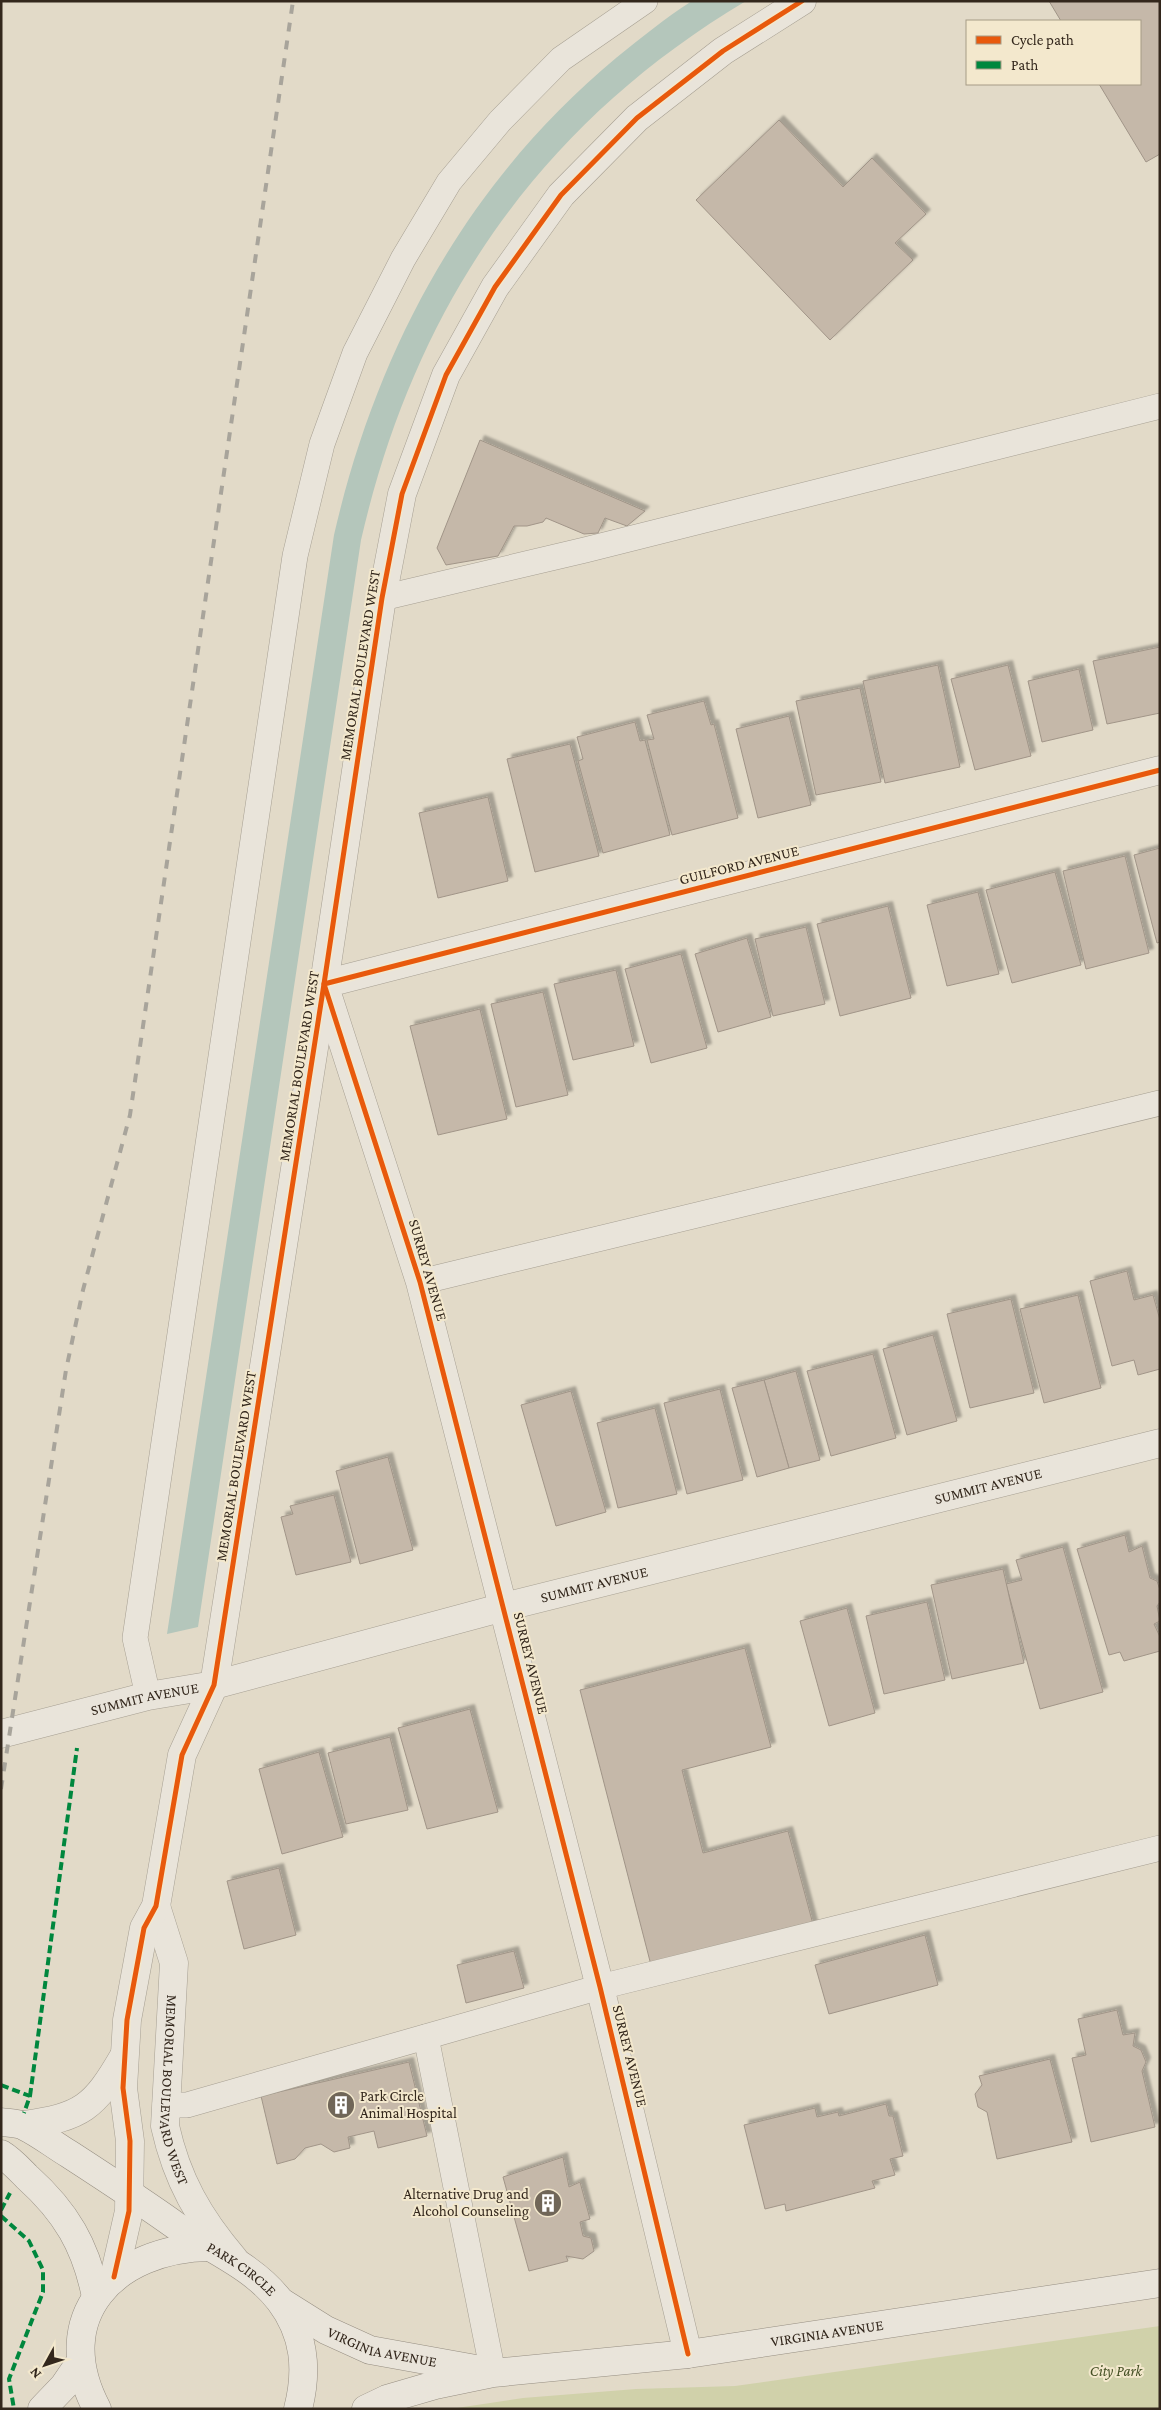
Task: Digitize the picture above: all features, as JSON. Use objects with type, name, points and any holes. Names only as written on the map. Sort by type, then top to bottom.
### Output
[{"type":"street","name":"MEMORIAL BOULEVARD WEST","points":[[114,2277],[129,2211],[130,2141],[124,2088],[127,2020],[144,1928],[156,1906],[182,1755],[214,1685],[324,984],[382,598],[402,494],[446,375],[495,287],[561,195],[636,118],[723,51],[802,1]]},
{"type":"street","name":"GUILFORD AVENUE","points":[[324,984],[1160,770]]},
{"type":"street","name":"SURREY AVENUE","points":[[324,984],[420,1282],[600,1987],[688,2354]]},
{"type":"street","name":"SUMMIT AVENUE","points":[[1,1734],[148,1696],[214,1685],[504,1607],[1160,1443]]},
{"type":"street","name":"MEMORIAL BOULEVARD WEST","points":[[156,1906],[174,1963],[165,2126],[184,2184],[208,2228],[234,2260]]},
{"type":"street","points":[[12,2123],[56,2120],[79,2112],[105,2089],[126,2053]]},
{"type":"street","points":[[12,2123],[129,2192],[210,2248]]},
{"type":"street","points":[[1,2154],[42,2190],[69,2222],[86,2257],[96,2297]]},
{"type":"street","name":"PARK CIRCLE","points":[[97,2409],[89,2394],[80,2364],[81,2342],[87,2319],[96,2297],[114,2277],[156,2254],[185,2248],[210,2248],[234,2260],[258,2278],[280,2301],[296,2326],[304,2356],[304,2386],[298,2409]]},
{"type":"street","name":"VIRGINIA AVENUE","points":[[366,2409],[387,2399],[435,2385],[493,2373],[688,2354],[1160,2283]]},
{"type":"street","name":"VIRGINIA AVENUE","points":[[280,2301],[326,2330],[370,2350],[493,2373]]},
{"type":"street","points":[[42,2409],[64,2386],[80,2364]]},
{"type":"lane","points":[[148,1696],[136,1638],[295,556],[322,444],[355,353],[403,259],[449,182],[500,121],[561,59],[645,1]]},
{"type":"lane","points":[[382,598],[604,545],[1160,406]]},
{"type":"lane","points":[[420,1282],[1160,1103]]},
{"type":"lane","points":[[165,2105],[187,2105],[600,1987],[1160,1848]]},
{"type":"lane","points":[[426,2037],[493,2373]]},
{"type":"green space","name":"City Park","points":[[1160,2326],[1160,2409],[450,2409],[523,2398],[636,2389],[735,2386]]},
{"type":"shaded area","points":[[692,1],[746,1],[672,50],[606,105],[547,164],[496,229],[452,299],[415,374],[385,455],[361,540],[198,1627],[167,1634],[334,535],[352,466],[375,399],[403,335],[435,273],[473,214],[515,159],[563,106],[616,58]]},
{"type":"building","points":[[1049,1],[1160,1],[1160,154],[1146,162],[1100,85],[1141,85],[1141,20],[1060,20]]},
{"type":"building","points":[[779,120],[843,187],[872,158],[926,214],[895,243],[913,260],[830,340],[696,200]]},
{"type":"building","points":[[480,440],[645,511],[627,526],[605,518],[598,533],[584,534],[546,518],[543,522],[527,526],[514,526],[498,556],[446,565],[437,548]]},
{"type":"building","points":[[1160,647],[1160,713],[1107,724],[1093,661]]},
{"type":"building","points":[[938,665],[960,767],[885,783],[863,681]]},
{"type":"building","points":[[1008,665],[1031,756],[975,770],[951,679]]},
{"type":"building","points":[[1079,669],[1093,730],[1042,742],[1028,681]]},
{"type":"building","points":[[860,688],[881,782],[816,795],[796,701]]},
{"type":"building","points":[[704,701],[711,725],[714,724],[738,818],[672,835],[647,740],[654,739],[647,715]]},
{"type":"building","points":[[789,716],[811,805],[758,818],[736,729]]},
{"type":"building","points":[[635,722],[640,741],[645,740],[670,835],[603,853],[578,761],[583,759],[577,737]]},
{"type":"building","points":[[570,744],[599,856],[535,872],[507,759]]},
{"type":"building","points":[[488,797],[508,881],[438,898],[419,813]]},
{"type":"building","points":[[1160,848],[1160,942],[1157,943],[1134,855]]},
{"type":"building","points":[[1125,856],[1149,953],[1086,969],[1063,871]]},
{"type":"building","points":[[1055,872],[1081,965],[1012,983],[986,890]]},
{"type":"building","points":[[978,892],[999,974],[947,986],[927,905]]},
{"type":"building","points":[[888,906],[911,998],[840,1016],[817,924]]},
{"type":"building","points":[[806,927],[825,1004],[773,1016],[755,939]]},
{"type":"building","points":[[747,938],[771,1017],[718,1032],[695,954]]},
{"type":"building","points":[[681,954],[707,1048],[651,1063],[625,969]]},
{"type":"building","points":[[616,970],[634,1046],[573,1060],[554,984]]},
{"type":"building","points":[[543,992],[568,1095],[516,1107],[491,1004]]},
{"type":"building","points":[[480,1009],[507,1119],[438,1135],[410,1026]]},
{"type":"building","points":[[1127,1271],[1134,1300],[1153,1295],[1160,1320],[1160,1369],[1138,1375],[1134,1360],[1112,1366],[1090,1281]]},
{"type":"building","points":[[1078,1295],[1101,1388],[1044,1403],[1020,1309]]},
{"type":"building","points":[[1011,1299],[1034,1393],[970,1408],[947,1314]]},
{"type":"building","points":[[933,1335],[957,1421],[907,1435],[883,1349]]},
{"type":"building","points":[[873,1354],[896,1438],[831,1456],[807,1371]]},
{"type":"building","points":[[796,1371],[820,1460],[789,1468],[764,1380]]},
{"type":"building","points":[[764,1380],[789,1468],[757,1477],[732,1388]]},
{"type":"building","points":[[720,1389],[743,1480],[687,1494],[664,1403]]},
{"type":"building","points":[[571,1391],[606,1512],[556,1526],[521,1405]]},
{"type":"building","points":[[655,1408],[677,1494],[618,1508],[597,1423]]},
{"type":"building","points":[[388,1457],[413,1550],[360,1564],[336,1471]]},
{"type":"building","points":[[334,1495],[351,1562],[296,1575],[281,1517],[293,1514],[290,1506]]},
{"type":"building","points":[[1125,1535],[1129,1552],[1142,1546],[1150,1578],[1157,1581],[1160,1590],[1160,1602],[1157,1606],[1160,1621],[1154,1624],[1160,1637],[1160,1651],[1124,1661],[1120,1652],[1109,1655],[1077,1549]]},
{"type":"building","points":[[1063,1547],[1103,1692],[1040,1709],[1006,1584],[1022,1580],[1016,1560]]},
{"type":"building","points":[[1003,1569],[1024,1663],[952,1679],[931,1585]]},
{"type":"building","points":[[927,1602],[945,1680],[884,1694],[866,1616]]},
{"type":"building","points":[[847,1608],[875,1713],[829,1726],[800,1621]]},
{"type":"building","points":[[745,1648],[771,1747],[682,1770],[703,1853],[788,1831],[814,1928],[652,1969],[580,1690]]},
{"type":"building","points":[[470,1709],[498,1812],[427,1829],[398,1728]]},
{"type":"building","points":[[390,1737],[408,1810],[346,1824],[328,1753]]},
{"type":"building","points":[[319,1752],[343,1837],[282,1854],[259,1769]]},
{"type":"building","points":[[279,1868],[296,1935],[244,1949],[227,1881]]},
{"type":"building","points":[[925,1935],[938,1985],[829,2014],[815,1965]]},
{"type":"building","points":[[514,1951],[524,1988],[466,2003],[457,1965]]},
{"type":"building","points":[[1117,2010],[1123,2035],[1135,2033],[1133,2046],[1141,2050],[1146,2062],[1142,2071],[1155,2127],[1091,2142],[1072,2058],[1086,2055],[1078,2019]]},
{"type":"building","points":[[1050,2059],[1072,2142],[997,2159],[987,2112],[978,2107],[975,2094],[982,2085],[979,2076]]},
{"type":"building","name":"Park Circle Animal Hospital","points":[[409,2062],[427,2136],[378,2148],[374,2131],[348,2137],[350,2148],[334,2152],[321,2144],[305,2148],[295,2159],[277,2164],[261,2096]]},
{"type":"building","points":[[886,2104],[889,2116],[893,2116],[903,2156],[890,2159],[895,2175],[872,2181],[875,2188],[786,2211],[785,2204],[765,2209],[744,2125],[815,2108],[817,2117],[838,2112],[839,2116]]},
{"type":"building","name":"Alternative Drug and Alcohol Counseling","points":[[563,2157],[569,2187],[580,2182],[590,2219],[580,2222],[583,2236],[591,2238],[594,2251],[583,2259],[566,2256],[568,2261],[529,2271],[503,2177]]},
{"type":"railway","points":[[1,1789],[66,1370],[83,1290],[130,1115],[293,1]]},
{"type":"marked path","points":[[30,2096],[77,1748]]},
{"type":"marked path","points":[[1,2085],[30,2096],[24,2113]]},
{"type":"marked path","points":[[1,2210],[10,2193]]},
{"type":"marked path","points":[[1,2216],[29,2241],[43,2270],[43,2292],[9,2379],[14,2409]]},
{"type":"cycle path","points":[[114,2277],[129,2211],[130,2141],[123,2088],[127,2020],[144,1928],[156,1906],[182,1755],[214,1685],[324,984],[382,598],[402,494],[446,375],[495,287],[561,195],[637,118],[723,51],[802,1]]},
{"type":"cycle path","points":[[688,2354],[600,1987],[420,1282],[324,984],[1160,770]]},
{"type":"place","name":"Park Circle Animal Hospital","points":[[341,2105]]},
{"type":"place","name":"Alternative Drug and Alcohol Counseling","points":[[548,2203]]}]
